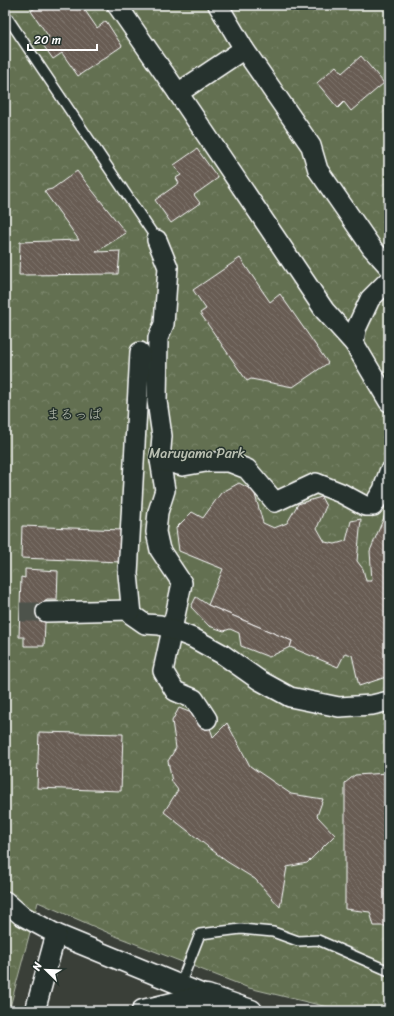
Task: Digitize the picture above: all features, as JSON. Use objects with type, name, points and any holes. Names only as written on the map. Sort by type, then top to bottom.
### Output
[{"type":"main road","points":[[143,1011],[207,1004],[251,1011]]},
{"type":"street","points":[[117,5],[325,310],[354,343],[389,402]]},
{"type":"street","points":[[218,5],[244,49],[311,146],[318,170],[372,248],[389,267]]},
{"type":"street","points":[[178,93],[244,49]]},
{"type":"street","points":[[156,240],[168,267],[164,324],[158,338],[157,402],[162,436],[160,460],[165,490],[158,512],[156,532],[160,550],[182,583],[163,671],[175,691],[194,699],[207,719]]},
{"type":"street","points":[[354,343],[356,329],[370,299],[389,280]]},
{"type":"street","points":[[140,352],[128,574],[132,615],[145,624],[160,625],[193,638],[222,654],[259,680],[290,697],[339,707],[372,705],[389,701]]},
{"type":"street","points":[[160,460],[183,466],[206,462],[229,462],[247,469],[275,502],[316,483],[341,493],[365,506],[373,506],[383,490],[389,472]]},
{"type":"street","points":[[46,612],[131,610]]},
{"type":"street","points":[[5,901],[21,915],[56,934],[180,985],[207,1004]]},
{"type":"street","points":[[35,1011],[56,934]]},
{"type":"lane","points":[[5,14],[156,240]]},
{"type":"lane","points":[[180,985],[200,934],[241,929],[273,932],[298,941],[318,940],[389,971]]},
{"type":"green space","name":"Maruyama Park","points":[[5,5],[389,5],[389,1011],[344,1011],[249,988],[118,937],[38,902],[9,1011],[5,1011]]},
{"type":"building","points":[[39,5],[84,5],[82,6],[97,28],[106,21],[122,46],[78,76],[62,53],[53,59],[41,42],[49,37],[31,11]]},
{"type":"building","points":[[361,56],[384,83],[351,111],[344,102],[338,108],[317,83],[336,66],[342,73]]},
{"type":"building","points":[[197,149],[218,178],[194,195],[200,203],[171,223],[155,200],[179,183],[176,178],[181,175],[174,165]]},
{"type":"building","points":[[77,171],[126,233],[96,252],[120,251],[118,274],[19,275],[20,242],[79,240],[44,191],[52,189]]},
{"type":"building","points":[[240,258],[270,302],[280,294],[328,363],[293,387],[251,379],[247,381],[200,313],[206,309],[193,290]]},
{"type":"building","points":[[239,483],[254,491],[263,523],[274,528],[287,523],[298,504],[321,497],[326,506],[317,528],[325,542],[335,544],[346,541],[351,521],[361,519],[357,561],[363,569],[366,581],[372,581],[370,551],[387,510],[387,495],[389,492],[389,676],[359,686],[352,655],[345,653],[338,667],[290,647],[292,641],[208,605],[223,569],[179,551],[176,528],[192,512],[203,518],[221,493]]},
{"type":"building","points":[[22,526],[122,530],[121,562],[21,558]]},
{"type":"building","points":[[25,569],[58,571],[57,600],[46,600],[44,646],[24,646],[24,637],[19,637],[21,577],[25,578]]},
{"type":"building","points":[[196,597],[208,605],[292,641],[290,647],[269,657],[241,646],[239,633],[230,629],[224,631],[209,626],[191,607]]},
{"type":"building","points":[[179,708],[207,719],[213,737],[227,723],[250,766],[291,794],[323,799],[317,816],[335,835],[307,863],[287,867],[280,907],[255,879],[226,861],[164,812],[178,790],[172,782],[168,761],[176,748],[172,721]]},
{"type":"building","points":[[39,732],[123,734],[121,791],[37,788]]},
{"type":"building","points":[[388,773],[389,926],[374,926],[370,912],[345,909],[345,783],[355,775]]},
{"type":"tunnel","points":[[20,612],[46,612]]},
{"type":"park label","name":"まるっぱ","points":[[74,414]]}]
